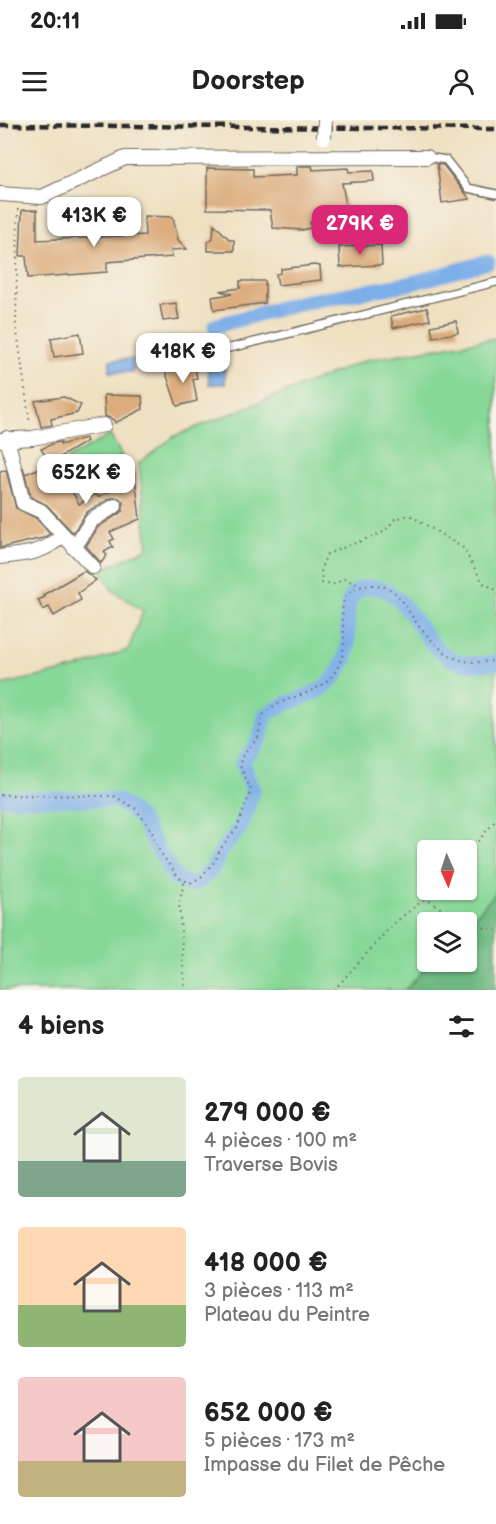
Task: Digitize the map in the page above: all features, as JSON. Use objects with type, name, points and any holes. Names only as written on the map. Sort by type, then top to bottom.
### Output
[{"type":"street","points":[[324,156],[325,120]]},
{"type":"street","points":[[0,194],[42,197],[125,158],[427,157]]},
{"type":"street","points":[[93,567],[41,512],[23,503],[2,438],[33,438],[104,425]]},
{"type":"street","points":[[74,548],[92,520],[115,506]]},
{"type":"street","points":[[0,557],[37,553],[51,547],[62,536]]},
{"type":"lane","points":[[427,157],[446,160],[468,188],[496,194]]},
{"type":"lane","points":[[230,348],[496,282]]},
{"type":"path","points":[[17,197],[16,324],[29,416]]},
{"type":"path","points":[[362,586],[344,579],[332,585],[322,583],[321,568],[327,554],[384,532],[395,519],[410,515],[463,548],[483,583],[496,590]]},
{"type":"path","points":[[184,882],[195,881],[209,869],[221,848],[237,828],[251,790],[240,766],[241,758],[258,737],[263,715],[316,689],[337,671],[346,644],[341,605],[349,593],[362,586],[375,585],[395,591],[418,625],[452,657],[469,662],[496,661]]},
{"type":"path","points":[[0,795],[114,796],[136,809],[150,828],[160,852],[184,882]]},
{"type":"path","points":[[477,842],[496,820]]},
{"type":"path","points":[[184,882],[179,904],[185,990]]},
{"type":"path","points":[[334,990],[394,923],[422,900]]},
{"type":"path","points":[[427,900],[442,912]]},
{"type":"path","points":[[477,926],[496,930]]},
{"type":"green space","points":[[496,338],[496,893],[477,914],[477,912],[417,912],[417,972],[422,972],[405,990],[0,990],[0,685],[74,669],[128,650],[143,611],[111,589],[101,570],[148,548],[139,463],[175,436],[366,360]]},
{"type":"green space","points":[[110,435],[122,456],[78,480],[67,459]]},
{"type":"green space","points":[[496,893],[496,990],[405,990],[422,972],[477,972],[477,914]]},
{"type":"water","points":[[180,345],[182,356],[158,361],[156,350]]},
{"type":"water","points":[[133,359],[133,372],[110,372],[110,360]]},
{"type":"water","points":[[208,367],[225,368],[225,384],[209,384]]},
{"type":"building","points":[[437,164],[443,165],[470,199],[442,203]]},
{"type":"building","points":[[312,166],[313,170],[348,168],[349,172],[373,171],[374,181],[342,183],[347,211],[341,212],[342,217],[310,222],[311,228],[302,230],[273,228],[270,210],[207,209],[207,168],[253,169],[253,177],[297,175],[297,167]]},
{"type":"building","points":[[22,210],[37,210],[37,240],[145,235],[144,216],[173,217],[178,240],[187,249],[171,250],[172,257],[107,262],[107,272],[28,278],[26,256],[20,256]]},
{"type":"building","points":[[214,224],[230,240],[234,240],[234,251],[208,251],[208,242],[213,238]]},
{"type":"building","points":[[381,245],[382,265],[340,267],[339,247]]},
{"type":"building","points":[[320,266],[321,280],[278,285],[276,274],[281,273],[281,269]]},
{"type":"building","points":[[240,281],[265,281],[265,303],[214,310],[212,297],[232,294],[220,291],[240,288]]},
{"type":"building","points":[[176,303],[179,319],[163,321],[160,305]]},
{"type":"building","points":[[427,308],[430,320],[393,328],[391,316]]},
{"type":"building","points":[[456,321],[458,333],[433,337],[431,326]]},
{"type":"building","points":[[80,333],[83,353],[54,357],[51,338]]},
{"type":"building","points":[[194,363],[197,378],[193,379],[197,401],[177,406],[165,370]]},
{"type":"building","points":[[104,395],[142,396],[143,409],[115,423],[114,420],[105,416]]},
{"type":"building","points":[[64,397],[81,405],[77,413],[51,419],[52,425],[41,427],[35,401]]},
{"type":"building","points":[[85,438],[87,441],[50,463],[41,449],[54,443],[61,442],[60,445]]},
{"type":"building","points":[[53,463],[60,490],[69,486],[79,504],[96,494],[98,497],[117,488],[112,477],[134,467],[140,519],[110,532],[114,539],[110,541],[113,547],[104,552],[107,555],[101,563],[86,546],[98,527],[123,511],[123,502],[119,498],[111,498],[87,512],[73,533],[47,505],[31,497],[23,467],[25,474]]},
{"type":"building","points":[[6,470],[16,508],[36,518],[50,534],[43,538],[0,548],[0,471]]},
{"type":"building","points":[[84,571],[96,580],[78,593],[81,600],[54,616],[49,607],[43,610],[38,600],[45,597],[43,595]]},
{"type":"waterway","points":[[215,326],[298,303],[408,284],[488,262]]},
{"type":"waterway","points":[[0,798],[117,800],[138,816],[175,878],[189,885],[198,882],[211,871],[222,850],[241,827],[253,790],[242,762],[260,739],[265,715],[327,685],[341,667],[348,641],[348,606],[355,592],[362,588],[372,587],[385,590],[396,597],[431,642],[451,659],[467,664],[496,663]]},
{"type":"railway","points":[[0,125],[496,129]]}]
